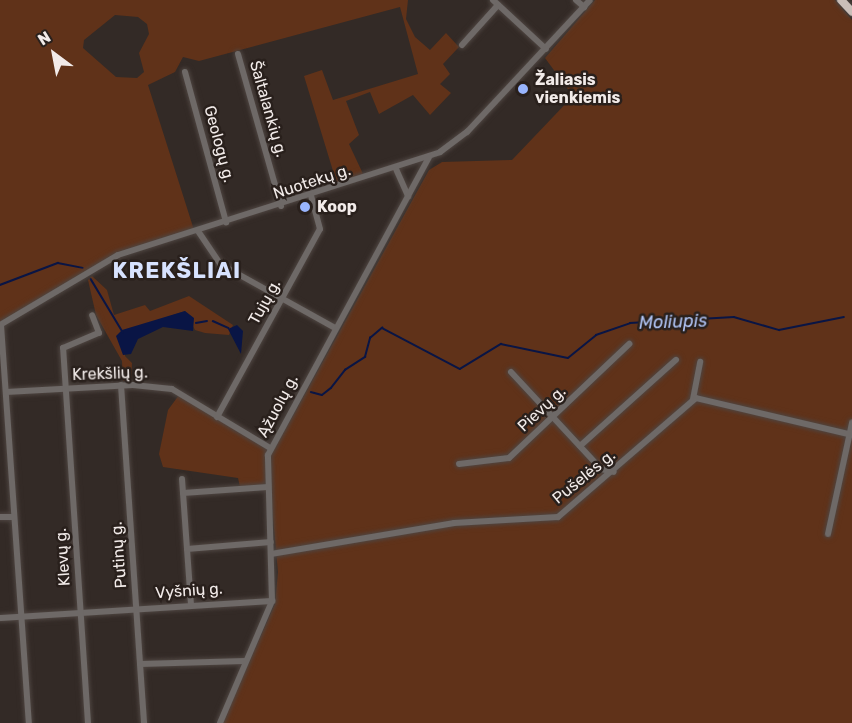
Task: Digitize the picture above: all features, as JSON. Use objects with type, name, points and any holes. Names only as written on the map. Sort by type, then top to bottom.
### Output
[{"type":"highway","points":[[841,0],[852,12]]},
{"type":"street","points":[[576,0],[584,7]]},
{"type":"street","name":"Nuotekų g.","points":[[0,325],[104,261],[429,157],[467,132],[590,0]]},
{"type":"street","points":[[462,45],[496,2],[546,49]]},
{"type":"street","name":"Šaltalankių g.","points":[[238,54],[281,206]]},
{"type":"street","name":"Geologų g.","points":[[185,72],[226,222]]},
{"type":"street","name":"Ąžuolų g.","points":[[220,723],[272,601],[268,487],[270,448],[429,157]]},
{"type":"street","points":[[396,169],[408,196]]},
{"type":"street","name":"Tujų g.","points":[[217,417],[320,229],[311,196]]},
{"type":"street","points":[[198,231],[213,259],[335,328]]},
{"type":"street","name":"Klevų g.","points":[[88,723],[63,348],[99,333],[92,315]]},
{"type":"street","points":[[0,325],[29,723]]},
{"type":"street","name":"Pievų g.","points":[[459,464],[505,460],[629,344]]},
{"type":"street","points":[[580,446],[676,360]]},
{"type":"street","points":[[700,362],[693,399],[851,434]]},
{"type":"street","points":[[511,372],[602,469],[614,472]]},
{"type":"street","name":"Krekšlių g.","points":[[4,395],[121,385],[172,389],[270,448]]},
{"type":"street","name":"Putinų g.","points":[[121,385],[144,723]]},
{"type":"street","name":"Pušelės g.","points":[[271,554],[454,523],[558,517],[614,472],[693,399]]},
{"type":"street","points":[[828,534],[852,423]]},
{"type":"street","points":[[182,479],[191,604]]},
{"type":"street","points":[[183,493],[268,487]]},
{"type":"street","points":[[0,518],[14,517]]},
{"type":"street","points":[[188,549],[271,542]]},
{"type":"street","name":"Vyšnių g.","points":[[0,618],[191,604],[272,601]]},
{"type":"street","points":[[140,664],[245,661]]},
{"type":"shaded area","points":[[0,0],[408,0],[406,19],[415,37],[430,50],[446,33],[459,47],[443,64],[450,74],[440,84],[451,93],[430,115],[413,95],[379,114],[370,92],[346,101],[359,135],[349,144],[364,176],[337,184],[304,76],[322,70],[333,100],[418,74],[400,7],[199,61],[183,57],[175,72],[148,85],[194,230],[110,257],[0,322]],"holes":[[[115,15],[138,17],[147,24],[149,34],[139,53],[144,72],[137,78],[116,77],[83,48],[84,40]]]},
{"type":"shaded area","points":[[595,0],[835,0],[852,20],[852,723],[222,723],[275,604],[278,572],[270,485],[240,487],[238,478],[163,467],[159,454],[168,410],[179,395],[274,450],[429,170],[442,162],[512,160],[573,96],[545,58]]},
{"type":"shaded area","points":[[92,276],[107,290],[114,315],[145,305],[150,311],[189,296],[233,325],[229,335],[205,333],[195,330],[185,311],[125,331],[125,356],[132,363],[131,381],[123,381],[122,361],[96,315],[88,280]]},
{"type":"shaded area","points":[[185,311],[194,318],[193,331],[163,327],[138,339],[131,354],[123,355],[116,336],[122,330]]},
{"type":"shaded area","points":[[237,325],[243,331],[241,354],[228,329]]},
{"type":"waterway","name":"Moliupis","points":[[0,285],[58,263],[83,268]]},
{"type":"waterway","name":"Moliupis","points":[[91,279],[123,332]]},
{"type":"waterway","name":"Moliupis","points":[[311,392],[322,395],[331,388],[345,370],[365,357],[370,338],[382,328],[460,369],[501,344],[568,358],[596,335],[630,323],[734,317],[779,330],[844,317]]},
{"type":"waterway","name":"Moliupis","points":[[196,323],[207,321]]},
{"type":"waterway","name":"Moliupis","points":[[213,321],[229,328]]},
{"type":"place","name":"Žaliasis vienkiemis","points":[[523,89]]},
{"type":"place","name":"Koop","points":[[305,207]]},
{"type":"district","name":"KREKŠLIAI","points":[[177,271]]}]
